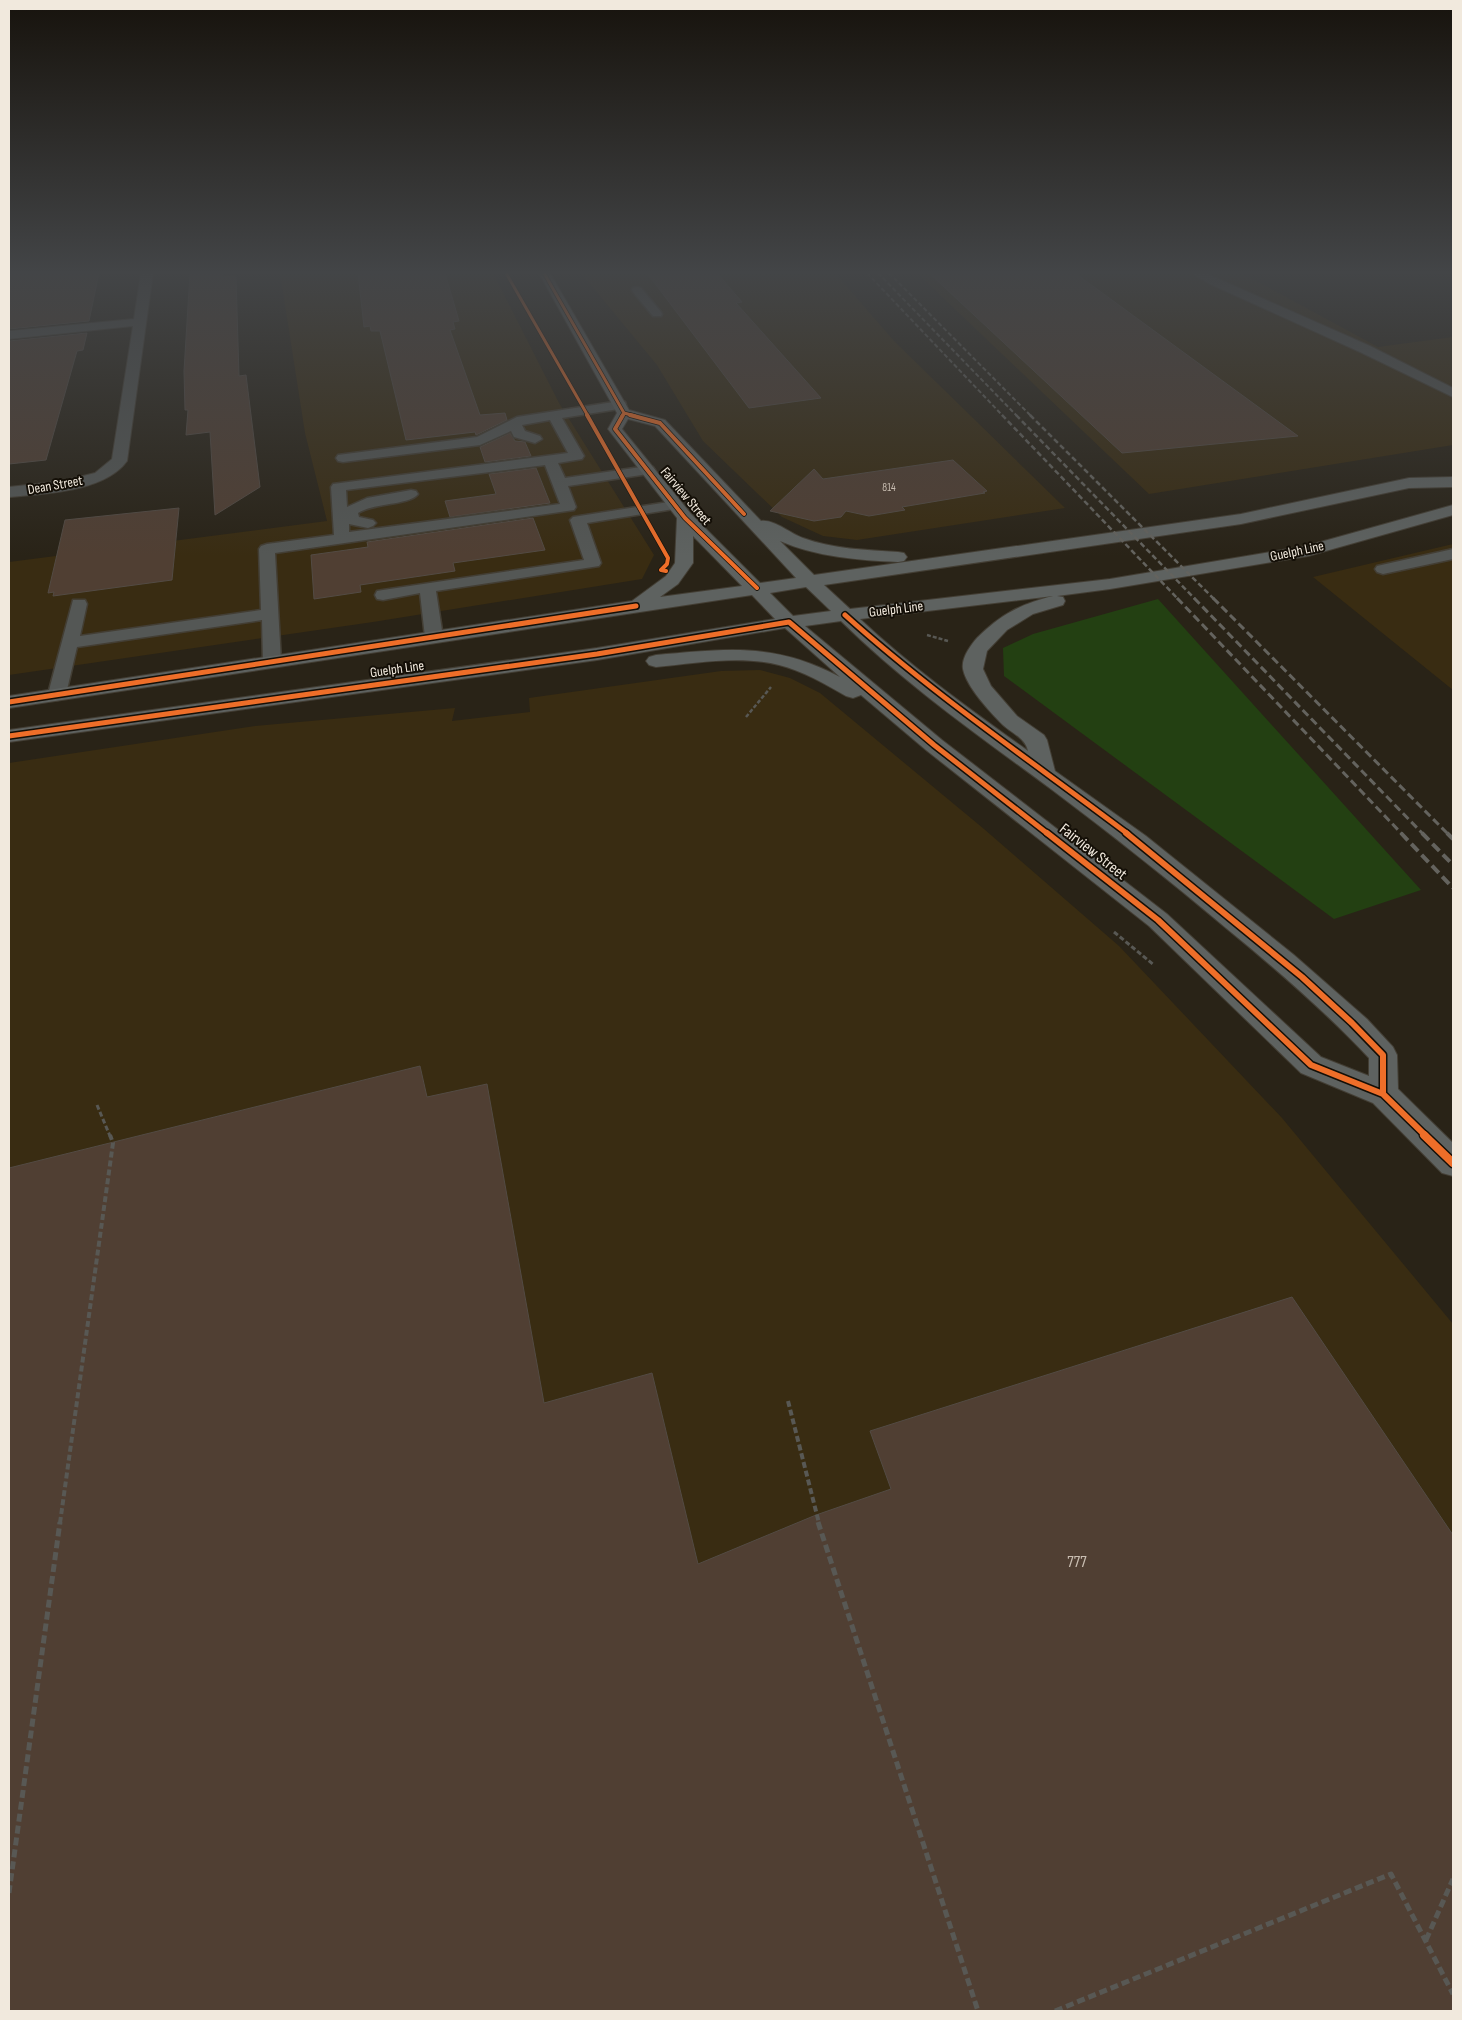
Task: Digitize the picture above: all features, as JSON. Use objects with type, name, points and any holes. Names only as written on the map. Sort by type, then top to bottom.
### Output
[{"type":"main road","points":[[598,367],[622,409]]},
{"type":"main road","name":"Fairview Street","points":[[1383,1094],[1383,1055],[1358,1027],[1285,962],[1138,842],[968,718],[870,639],[810,582],[660,423],[622,409],[616,429],[680,511],[789,622],[886,705],[1158,920],[1311,1065],[1383,1094],[1453,1163]]},
{"type":"main road","name":"Guelph Line","points":[[9,702],[757,588],[810,582],[1241,519],[1409,484],[1453,482]]},
{"type":"main road","name":"Guelph Line","points":[[9,736],[598,654],[789,622],[1110,584],[1308,551],[1453,510]]},
{"type":"main road","points":[[636,606],[672,580],[684,563],[680,511]]},
{"type":"main road","points":[[744,514],[773,531],[799,543],[836,553],[952,560]]},
{"type":"main road","points":[[1045,774],[1036,740],[1010,720],[982,688],[973,669],[978,650],[1000,626],[1026,610],[1110,584]]},
{"type":"main road","points":[[598,654],[654,661],[726,655],[768,657],[823,675],[853,692],[886,705]]},
{"type":"street","name":"Dean Street","points":[[9,492],[63,486],[101,476],[119,461],[132,367]]},
{"type":"street","points":[[1401,367],[1453,394]]},
{"type":"lane","points":[[554,415],[577,456],[537,455],[511,449],[522,420],[554,415],[622,409]]},
{"type":"lane","points":[[343,458],[480,441],[517,429]]},
{"type":"lane","points":[[272,662],[267,549],[569,507],[560,483],[517,429]]},
{"type":"lane","points":[[473,442],[476,470]]},
{"type":"lane","points":[[440,525],[401,520],[366,523],[354,521],[351,511],[364,504],[406,495],[476,470],[537,455]]},
{"type":"lane","points":[[342,538],[338,487],[476,470]]},
{"type":"lane","points":[[560,483],[648,470]]},
{"type":"lane","points":[[383,594],[593,563],[578,520],[680,511]]},
{"type":"lane","points":[[1383,569],[1453,554]]},
{"type":"lane","points":[[427,587],[434,636]]},
{"type":"lane","points":[[57,694],[79,604]]},
{"type":"lane","points":[[69,643],[270,614]]},
{"type":"path","points":[[922,632],[955,644]]},
{"type":"path","points":[[746,716],[775,682]]},
{"type":"path","points":[[1114,932],[1156,967]]},
{"type":"path","points":[[9,1893],[112,1143],[97,1105]]},
{"type":"path","points":[[788,1401],[816,1515],[978,2011]]},
{"type":"path","points":[[1055,2011],[1390,1874],[1453,1994]]},
{"type":"path","points":[[1426,1940],[1453,1879]]},
{"type":"shaded area","points":[[295,367],[541,367],[559,403],[654,555],[642,579],[373,622],[9,675],[9,562],[327,521],[305,433]]},
{"type":"shaded area","points":[[658,367],[921,367],[1065,508],[857,540],[823,536],[782,517],[703,441]]},
{"type":"shaded area","points":[[1016,367],[1453,367],[1453,445],[1149,494]]},
{"type":"shaded area","points":[[1453,544],[1453,690],[1313,577]]},
{"type":"shaded area","points":[[760,670],[790,678],[820,693],[984,829],[1119,946],[1282,1118],[1453,1324],[1453,2011],[9,2011],[9,763],[255,726],[455,708],[452,721],[530,712],[529,698],[721,671]]},
{"type":"green space","points":[[1158,599],[1421,890],[1334,919],[1004,676],[1003,648],[1033,634]]},
{"type":"building","points":[[9,367],[72,367],[46,460],[9,464]]},
{"type":"building","points":[[184,367],[239,367],[239,376],[246,375],[260,487],[215,515],[210,432],[186,435],[188,410],[185,410]]},
{"type":"building","points":[[389,367],[463,367],[480,415],[505,413],[507,420],[476,435],[475,432],[406,440]]},
{"type":"building","points":[[718,367],[794,367],[821,398],[749,408]]},
{"type":"building","points":[[1030,367],[1204,367],[1298,436],[1122,453]]},
{"type":"building","points":[[510,433],[515,441],[525,442],[531,456],[485,462],[480,447]]},
{"type":"building","points":[[953,460],[987,491],[983,492],[985,493],[902,507],[905,510],[869,516],[846,511],[841,517],[814,521],[770,511],[814,469],[823,479]]},
{"type":"building","points":[[536,468],[550,503],[450,517],[445,501],[496,494],[489,474]]},
{"type":"building","points":[[179,508],[172,580],[53,596],[54,592],[48,593],[65,520]]},
{"type":"building","points":[[533,518],[545,550],[453,563],[455,571],[360,585],[361,592],[314,599],[311,555],[368,547],[367,542]]},
{"type":"building","points":[[420,1066],[427,1097],[487,1084],[544,1403],[652,1373],[698,1564],[816,1515],[891,1489],[870,1431],[1292,1297],[1453,1535],[1453,2011],[9,2011],[9,1168]]},
{"type":"railway","points":[[957,367],[1003,416]]},
{"type":"railway","points":[[970,367],[1017,416]]},
{"type":"railway","points":[[983,367],[1031,416]]},
{"type":"railway","points":[[1002,415],[1178,599]]},
{"type":"railway","points":[[1016,415],[1195,599]]},
{"type":"railway","points":[[1031,416],[1213,598]]},
{"type":"railway","points":[[1177,598],[1402,834]]},
{"type":"railway","points":[[1194,598],[1423,834]]},
{"type":"railway","points":[[1213,598],[1448,834]]},
{"type":"railway","points":[[1401,833],[1453,888]]},
{"type":"railway","points":[[1422,833],[1453,865]]},
{"type":"railway","points":[[1448,834],[1453,839]]},
{"type":"cycle path","points":[[560,367],[668,558],[667,564],[661,570],[666,571]]},
{"type":"cycle path","points":[[598,367],[624,413],[660,423],[744,514]]},
{"type":"cycle path","points":[[624,413],[615,429],[685,518],[757,588]]},
{"type":"cycle path","points":[[9,702],[636,606]]},
{"type":"cycle path","points":[[845,615],[879,646],[951,704],[1152,853],[1319,992],[1383,1055],[1383,1094]]},
{"type":"cycle path","points":[[9,736],[597,654],[789,622],[934,745],[1158,920],[1311,1065],[1383,1094],[1453,1163]]}]
